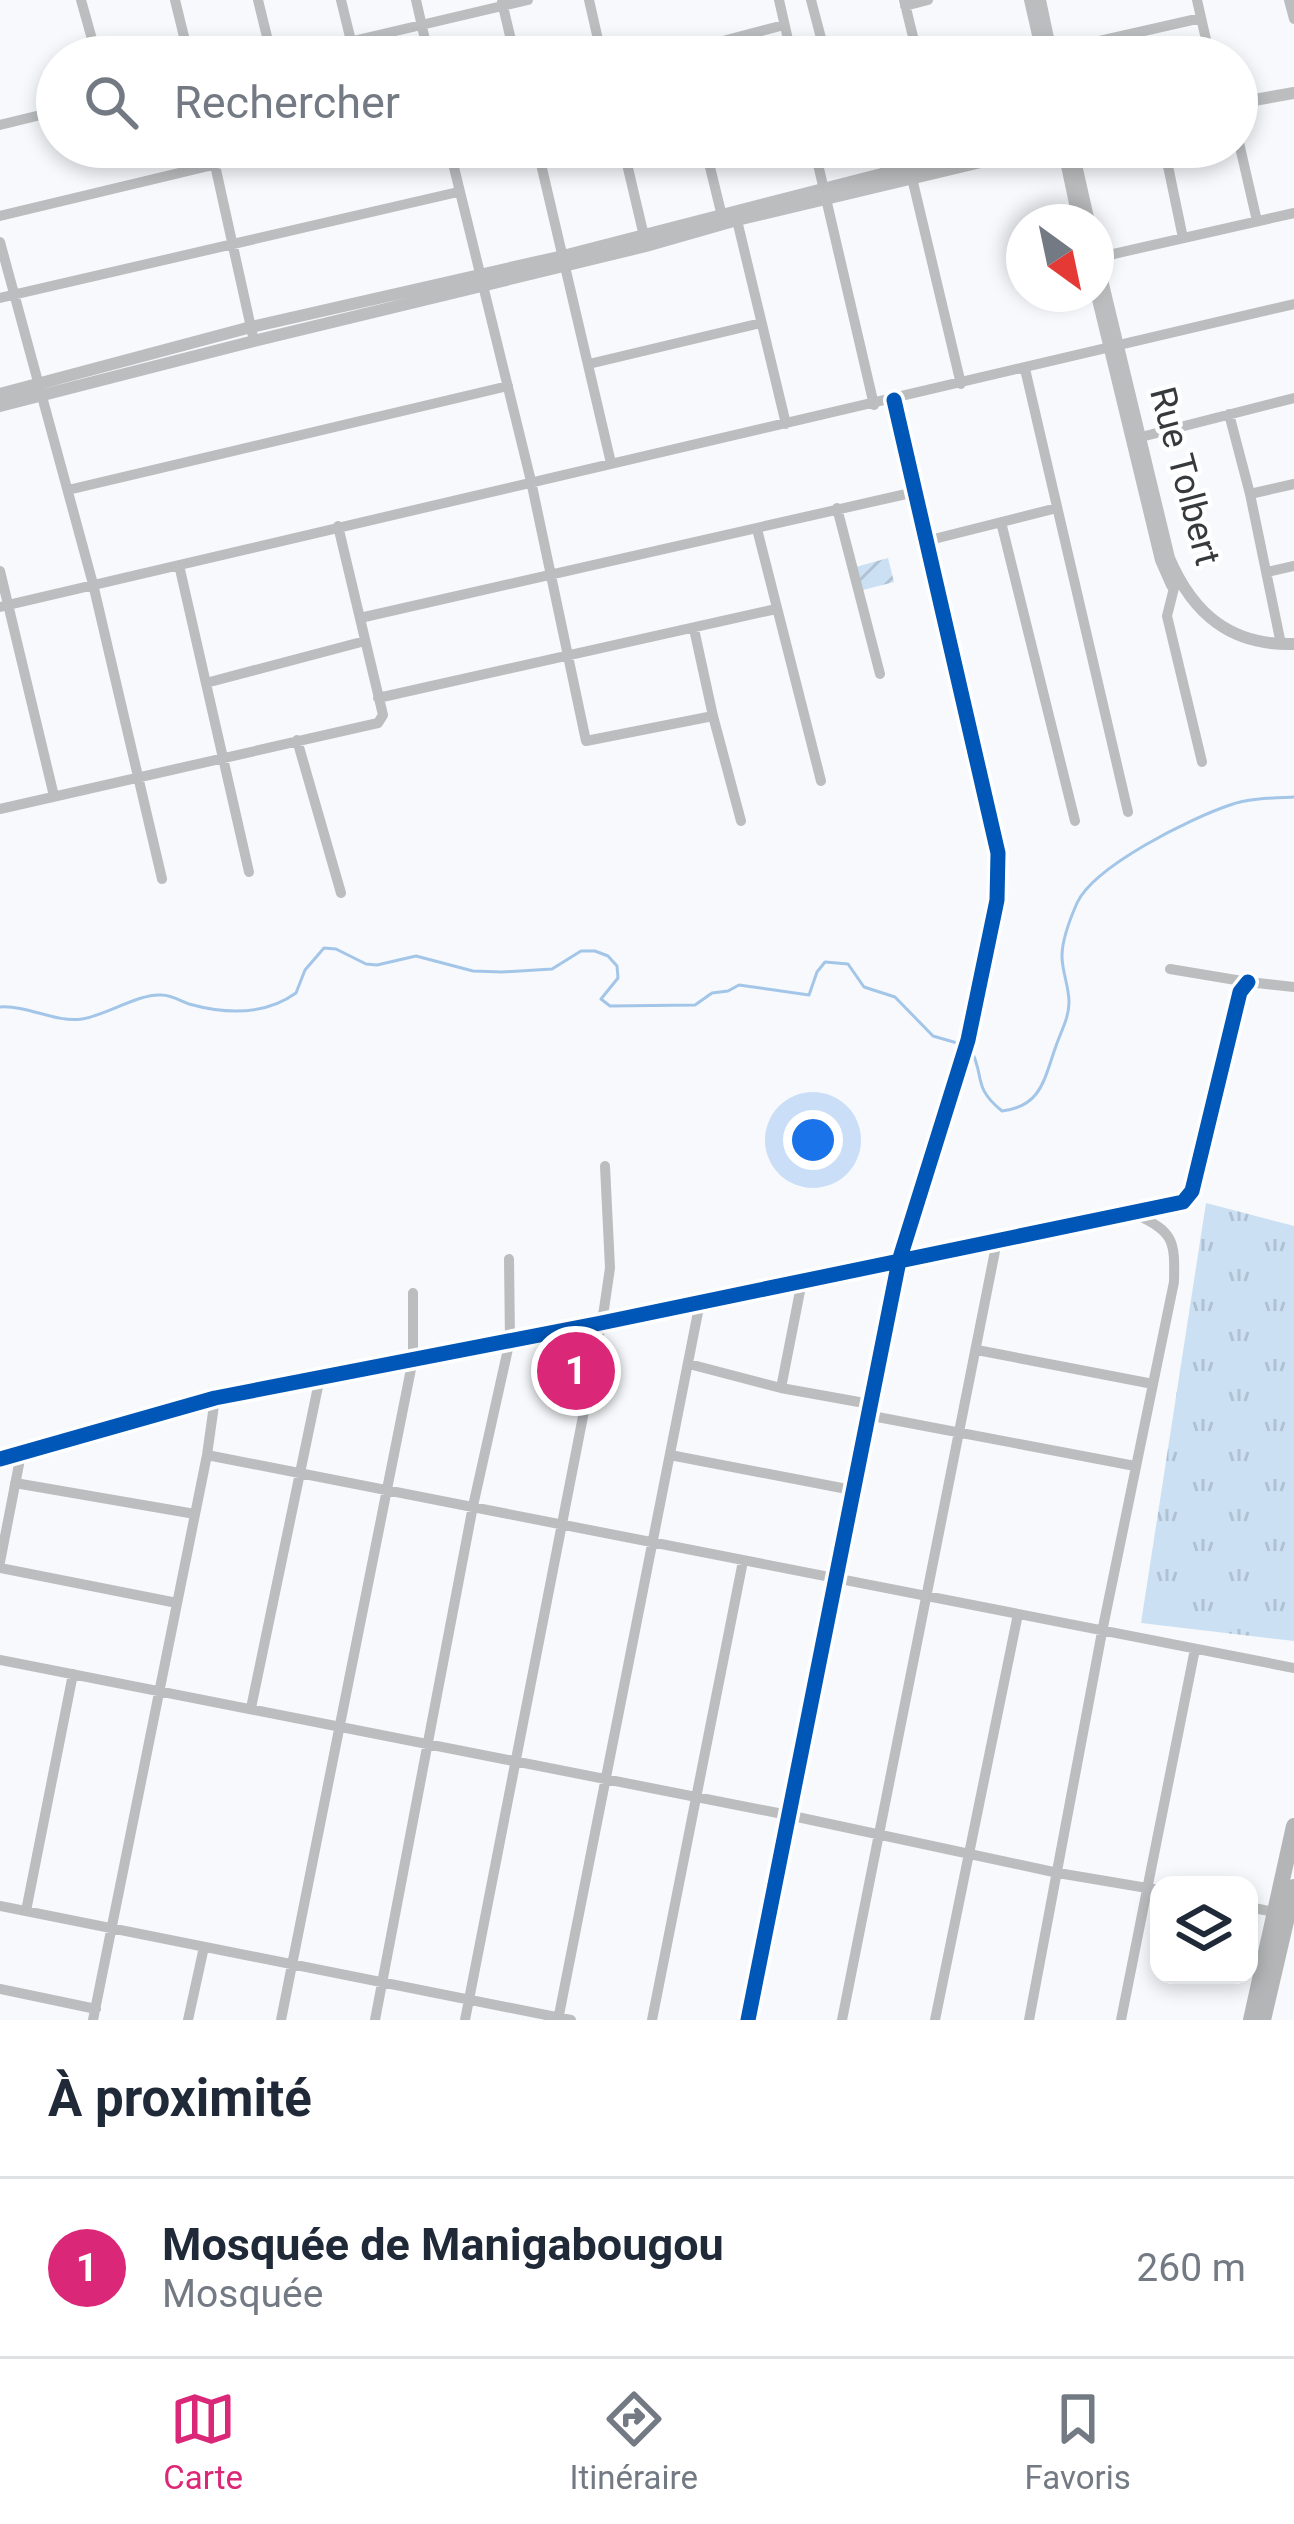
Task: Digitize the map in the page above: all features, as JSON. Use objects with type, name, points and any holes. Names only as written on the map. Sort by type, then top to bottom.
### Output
[{"type":"main road","points":[[1263,2020],[1293,1832]]},
{"type":"main road","points":[[1251,2020],[1294,1887]]},
{"type":"street","points":[[81,0],[91,36]]},
{"type":"street","points":[[175,0],[183,36]]},
{"type":"street","points":[[258,0],[267,36]]},
{"type":"street","points":[[341,0],[350,36]]},
{"type":"street","points":[[416,0],[424,36]]},
{"type":"street","points":[[373,36],[527,0]]},
{"type":"street","points":[[589,0],[597,36]]},
{"type":"street","points":[[779,0],[787,36]]},
{"type":"street","points":[[811,0],[820,36]]},
{"type":"street","points":[[913,36],[904,3],[928,0]]},
{"type":"street","points":[[1030,0],[1042,36]]},
{"type":"street","points":[[1040,0],[1046,36]]},
{"type":"street","points":[[1197,0],[1205,36]]},
{"type":"street","points":[[1289,0],[1294,19]]},
{"type":"street","points":[[502,3],[510,36]]},
{"type":"street","points":[[1127,36],[1201,18]]},
{"type":"street","points":[[747,36],[784,25]]},
{"type":"street","points":[[1258,99],[1294,93]]},
{"type":"street","points":[[0,125],[36,117]]},
{"type":"street","points":[[0,216],[199,168]]},
{"type":"street","points":[[217,168],[253,334]]},
{"type":"street","points":[[453,168],[531,481],[586,741],[712,716]]},
{"type":"street","points":[[542,168],[611,463]]},
{"type":"street","points":[[628,168],[644,236]]},
{"type":"street","points":[[712,168],[761,323],[786,424]]},
{"type":"street","points":[[819,168],[874,405]]},
{"type":"street","points":[[826,195],[913,168]]},
{"type":"street","points":[[564,261],[644,236],[912,178],[928,168]]},
{"type":"street","points":[[1067,168],[1075,204]]},
{"type":"street","points":[[1077,168],[1085,204]]},
{"type":"street","points":[[1169,168],[1184,238]]},
{"type":"street","points":[[1244,168],[1256,221]]},
{"type":"street","points":[[912,178],[961,384]]},
{"type":"street","points":[[6,296],[458,192]]},
{"type":"street","points":[[1114,253],[1294,212]]},
{"type":"street","points":[[0,406],[40,390],[253,334],[730,217]]},
{"type":"street","points":[[0,242],[6,296],[40,390],[68,490],[162,880]]},
{"type":"street","points":[[4,606],[1294,304]]},
{"type":"street","name":"Rue Tolbert","points":[[1103,312],[1141,436],[1169,558],[1181,585],[1200,610],[1227,630],[1290,647]]},
{"type":"street","name":"Rue Tolbert","points":[[1107,312],[1161,560],[1174,588],[1194,614],[1225,638],[1248,647],[1290,647]]},
{"type":"street","points":[[589,364],[761,323]]},
{"type":"street","points":[[1025,369],[1128,812]]},
{"type":"street","points":[[68,490],[508,386]]},
{"type":"street","points":[[0,394],[40,390]]},
{"type":"street","points":[[1141,436],[1294,398]]},
{"type":"street","points":[[748,2020],[899,1261],[968,1040],[997,900],[998,853],[894,400]]},
{"type":"street","points":[[1229,414],[1290,647]]},
{"type":"street","points":[[1250,494],[1294,484]]},
{"type":"street","points":[[360,618],[915,492]]},
{"type":"street","points":[[837,508],[880,674]]},
{"type":"street","points":[[926,541],[1057,508]]},
{"type":"street","points":[[1001,522],[1075,821]]},
{"type":"street","points":[[0,809],[378,723],[383,715],[338,526]]},
{"type":"street","points":[[757,529],[821,781]]},
{"type":"street","points":[[179,565],[249,872]]},
{"type":"street","points":[[1267,572],[1294,566]]},
{"type":"street","points":[[0,571],[4,606],[54,796]]},
{"type":"street","points":[[1174,588],[1167,616],[1202,762]]},
{"type":"street","points":[[378,698],[776,609]]},
{"type":"street","points":[[694,629],[741,821]]},
{"type":"street","points":[[206,683],[365,641]]},
{"type":"street","points":[[297,740],[341,893]]},
{"type":"street","points":[[1170,969],[1294,987]]},
{"type":"street","points":[[0,1459],[215,1398],[1183,1202],[1192,1191],[1240,992],[1248,982]]},
{"type":"street","points":[[465,2020],[610,1268],[604,1166]]},
{"type":"street","points":[[1029,2020],[1174,1282],[1171,1239],[1160,1226],[1132,1213]]},
{"type":"street","points":[[842,2020],[998,1241]]},
{"type":"street","points":[[375,2020],[473,1507],[510,1340],[509,1259]]},
{"type":"street","points":[[781,1388],[802,1281]]},
{"type":"street","points":[[281,2020],[413,1359],[413,1293]]},
{"type":"street","points":[[0,1906],[562,2019],[700,1302]]},
{"type":"street","points":[[977,1350],[1153,1384]]},
{"type":"street","points":[[689,1364],[960,1434],[1135,1466]]},
{"type":"street","points":[[251,1708],[320,1377]]},
{"type":"street","points":[[0,1989],[94,2014],[215,1398]]},
{"type":"street","points":[[21,1454],[0,1565],[176,1603]]},
{"type":"street","points":[[206,1455],[1294,1668]]},
{"type":"street","points":[[670,1455],[852,1490]]},
{"type":"street","points":[[16,1484],[195,1514]]},
{"type":"street","points":[[652,2020],[743,1561]]},
{"type":"street","points":[[935,2020],[1018,1614]]},
{"type":"street","points":[[1155,1876],[1195,1649]]},
{"type":"street","points":[[0,1660],[1150,1888]]},
{"type":"street","points":[[26,1911],[73,1674]]},
{"type":"street","points":[[1121,2020],[1150,1901]]},
{"type":"street","points":[[1258,1909],[1282,1913]]},
{"type":"street","points":[[188,2020],[204,1947]]},
{"type":"green space","points":[[888,558],[894,582],[863,590],[856,567]]},
{"type":"green space","points":[[1206,1203],[1294,1226],[1294,1641],[1141,1623]]},
{"type":"waterway","points":[[971,1050],[983,1088],[1002,1111],[1034,1097],[1066,1019],[1069,1002],[1063,943],[1087,889],[1123,859],[1192,821],[1237,803],[1294,797]]},
{"type":"waterway","points":[[0,1007],[82,1019],[162,995],[216,1010],[258,1009],[296,993],[305,970],[324,948],[366,964],[416,956],[473,971],[502,972],[552,969],[581,951],[595,951],[617,966],[618,978],[601,999],[610,1006],[695,1005],[712,993],[739,985],[809,995],[825,962],[848,964],[864,987],[895,997],[933,1036],[964,1045]]},
{"type":"cycle path","points":[[748,2020],[899,1261],[968,1040],[997,900],[998,853],[894,400]]},
{"type":"cycle path","points":[[0,1459],[215,1398],[1183,1202],[1192,1191],[1240,992],[1248,982]]},
{"type":"place","name":"Mosquée de Manigabougou","points":[[576,1371]]}]
